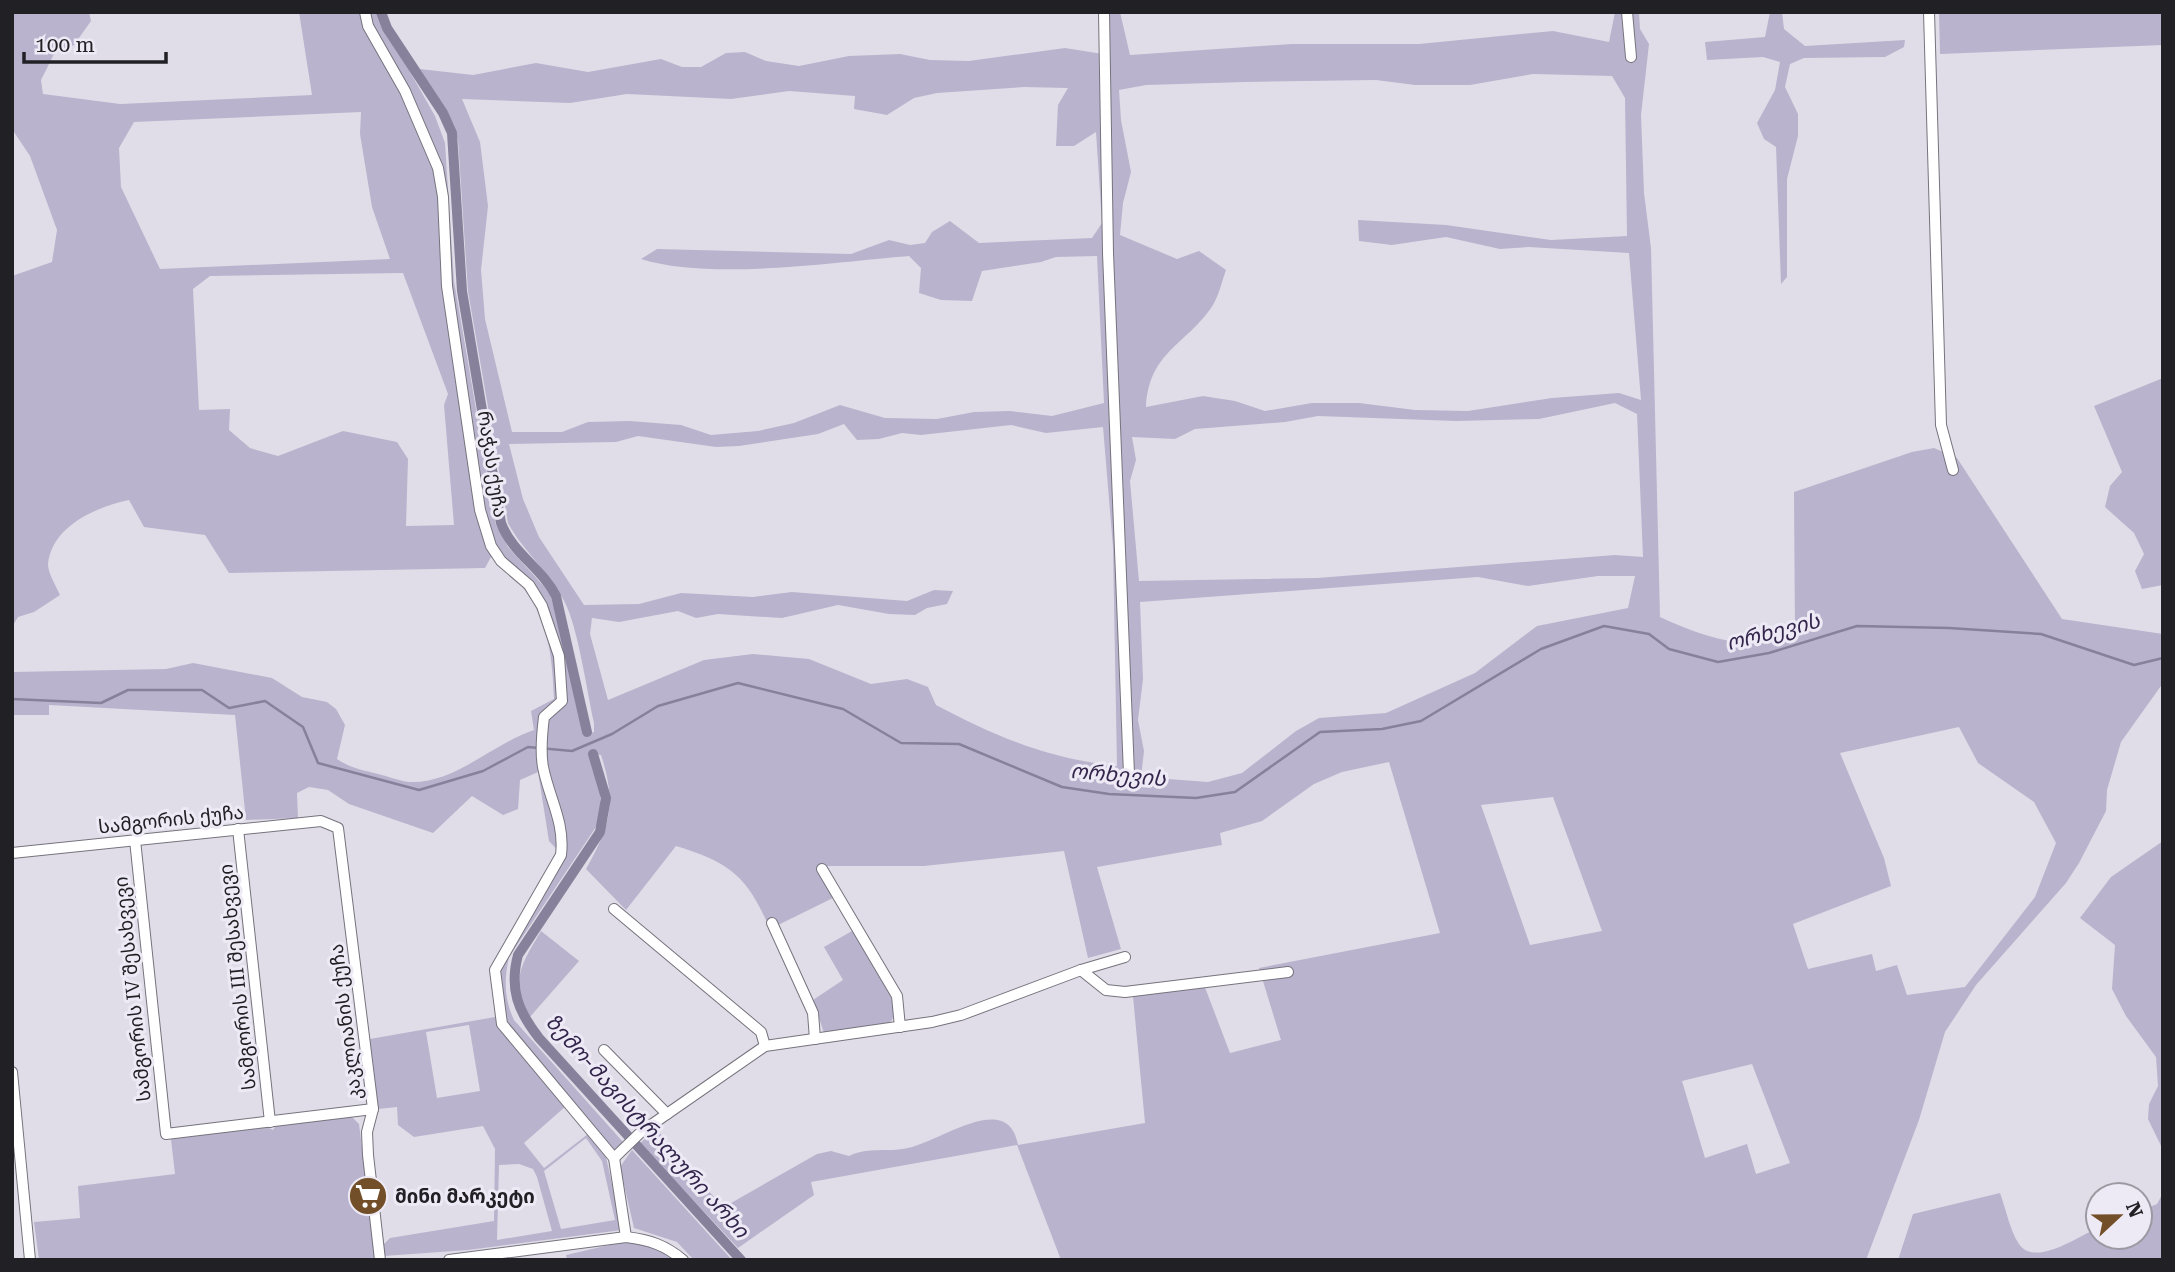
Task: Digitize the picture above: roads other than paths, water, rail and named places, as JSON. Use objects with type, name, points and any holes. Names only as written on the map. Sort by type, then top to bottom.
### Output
[{"type":"street","name":"რაჭას ქუჩა","points":[[365,12],[368,26],[405,91],[438,168],[443,197],[447,286],[463,380],[480,510],[491,546],[501,561],[528,584],[542,606],[559,656],[562,701],[544,717],[542,754],[543,766],[560,822],[561,855],[495,970],[502,1024],[614,1158]]},
{"type":"street","points":[[1104,12],[1108,253],[1129,774]]},
{"type":"street","points":[[1627,12],[1630,57]]},
{"type":"street","points":[[1929,12],[1941,425],[1952,470]]},
{"type":"street","name":"სამგორის ქუჩა","points":[[12,853],[321,821],[333,824]]},
{"type":"street","name":"კაკლიანის ქუჩა","points":[[333,824],[341,836],[373,1109],[368,1132],[368,1155],[380,1260]]},
{"type":"street","name":"სამგორის III შესახვევი","points":[[238,829],[271,1122]]},
{"type":"street","name":"სამგორის IV შესახვევი","points":[[135,840],[166,1134],[271,1122]]},
{"type":"street","points":[[822,869],[897,996],[900,1027]]},
{"type":"street","points":[[614,909],[761,1032],[765,1046]]},
{"type":"street","points":[[772,922],[813,1013],[815,1039]]},
{"type":"street","points":[[626,1237],[614,1158],[640,1132],[765,1046],[900,1027],[961,1015],[1081,970],[1125,957]]},
{"type":"street","points":[[1081,970],[1106,990],[1125,992],[1288,972]]},
{"type":"street","points":[[604,1050],[667,1114]]},
{"type":"street","points":[[12,1072],[30,1260]]},
{"type":"street","points":[[271,1122],[373,1109]]},
{"type":"street","points":[[449,1260],[626,1237],[649,1240],[669,1248],[683,1260]]},
{"type":"waterway","name":"ზემო-მაგისტრალური არხი","points":[[381,12],[387,28],[443,113],[452,133],[462,291],[501,523],[512,543],[543,577],[556,596],[587,732]]},
{"type":"waterway","name":"ორხევის","points":[[12,699],[101,703],[128,690],[202,690],[229,708],[265,701],[303,727],[318,763],[419,790],[483,771],[528,747],[572,751],[612,734],[658,706],[738,683],[843,709],[901,743],[959,744],[1062,787],[1109,794],[1196,798],[1235,792],[1320,732],[1382,729],[1421,721],[1541,649],[1604,626],[1649,634],[1669,649],[1718,662],[1769,653],[1857,626],[2041,634],[2134,665],[2163,658]]},
{"type":"waterway","name":"ზემო-მაგისტრალური არხი","points":[[593,754],[606,798],[600,832],[518,955],[515,967],[517,999],[539,1038],[741,1260]]},
{"type":"place","name":"მინი მარკეტი","points":[[368,1196]]}]
